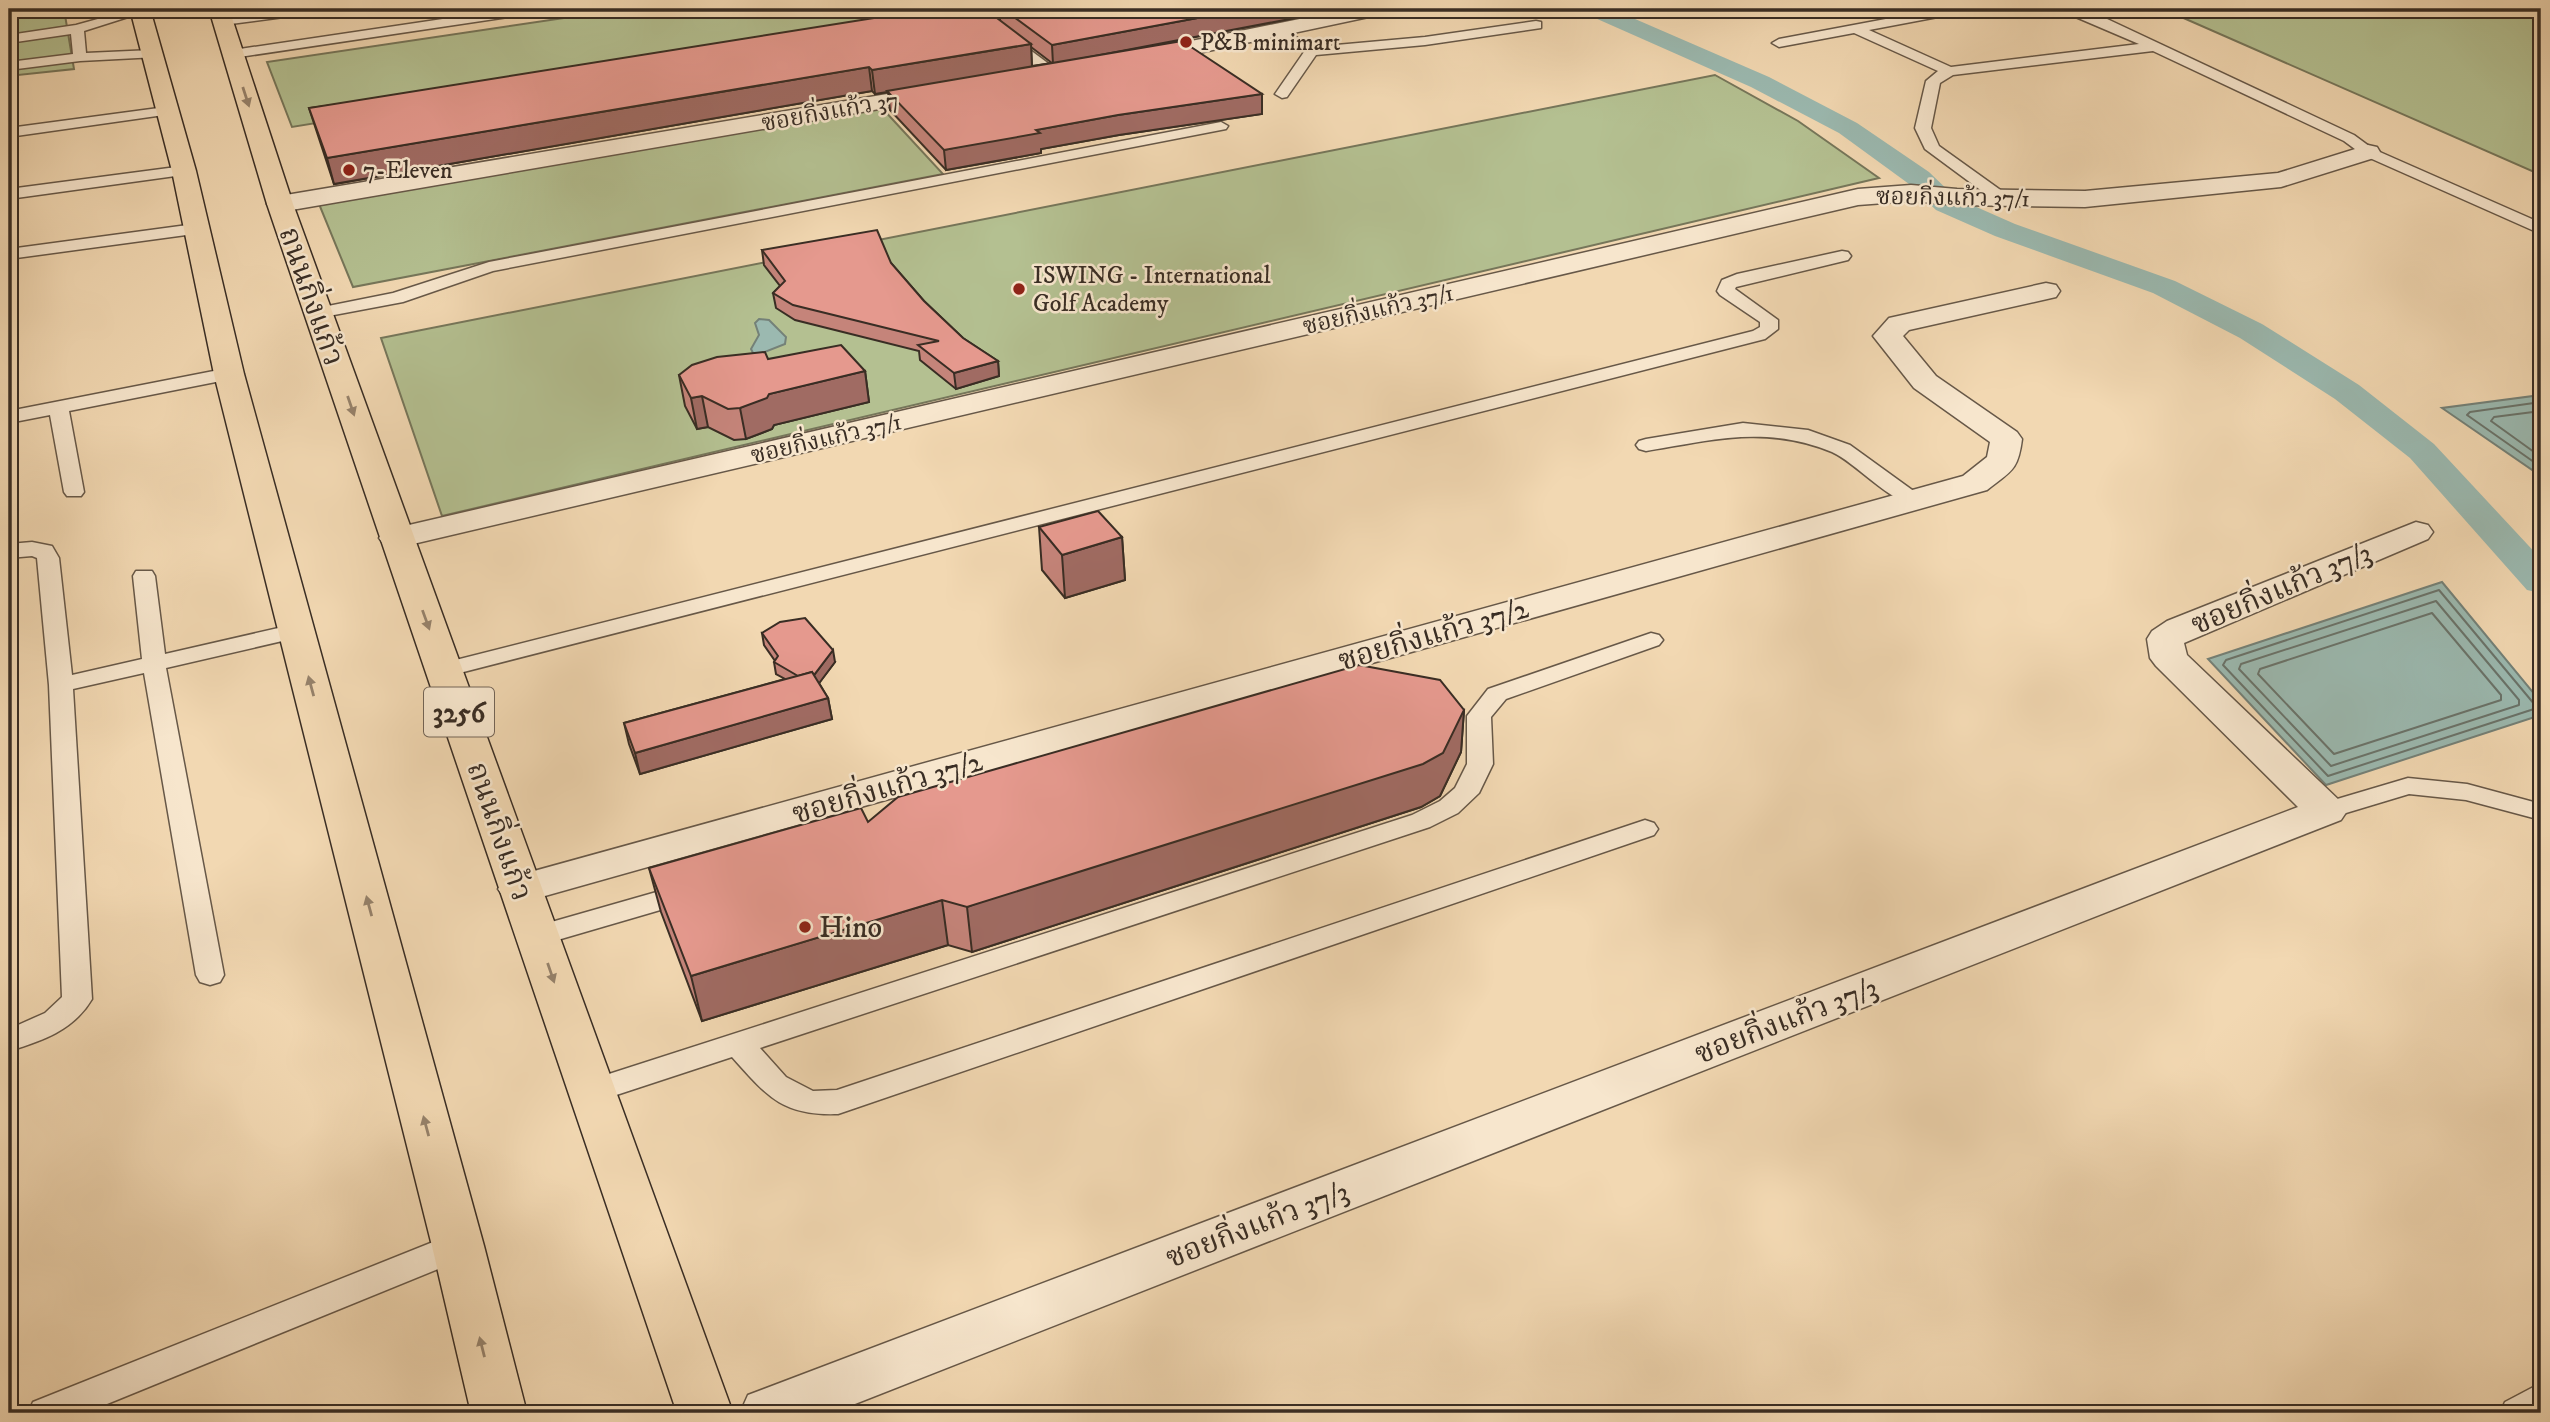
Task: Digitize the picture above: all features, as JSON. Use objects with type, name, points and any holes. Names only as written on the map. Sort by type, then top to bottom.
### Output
[{"type":"main road","points":[[140,10],[184,171],[229,374],[458,1246],[492,1411]]},
{"type":"main road","name":"ถนนกิ่งแก้ว","points":[[225,28],[280,204],[705,1413]]},
{"type":"street","points":[[1125,61],[1378,9]]},
{"type":"street","points":[[1024,78],[1076,69]]},
{"type":"street","name":"ซอยกิ่งแก้ว 37","points":[[280,204],[969,87]]},
{"type":"street","name":"ซอยกิ่งแก้ว 37/1","points":[[396,538],[1858,197],[1911,193],[1957,197],[2085,199],[2281,180],[2368,152]]},
{"type":"street","name":"ซอยกิ่งแก้ว 37/2","points":[[520,889],[1975,483],[2003,461],[2006,439],[1925,382],[1887,336],[1899,324],[2046,291]]},
{"type":"street","name":"ซอยกิ่งแก้ว 37/3","points":[[768,1413],[2326,811],[2169,658],[2165,639],[2180,629],[2416,532]]},
{"type":"lane","points":[[225,28],[535,9]]},
{"type":"lane","points":[[1779,43],[1959,9]]},
{"type":"lane","points":[[2064,9],[2100,21],[2349,138],[2368,152],[2541,229]]},
{"type":"lane","points":[[9,39],[77,29],[140,10]]},
{"type":"lane","points":[[225,28],[320,21]]},
{"type":"lane","points":[[992,25],[1052,73]]},
{"type":"lane","points":[[1275,31],[1312,51],[1425,41],[1536,25]]},
{"type":"lane","points":[[77,29],[80,57]]},
{"type":"lane","points":[[1856,29],[1949,71]]},
{"type":"lane","points":[[2000,197],[1934,149],[1923,128],[1933,81],[1949,71],[2152,47]]},
{"type":"lane","points":[[1282,94],[1312,51]]},
{"type":"lane","points":[[9,66],[80,57],[152,54]]},
{"type":"lane","points":[[9,133],[166,111]]},
{"type":"lane","points":[[318,313],[397,298],[489,267],[1221,126]]},
{"type":"lane","points":[[9,194],[184,171]]},
{"type":"lane","points":[[9,254],[195,229]]},
{"type":"lane","points":[[444,670],[1759,335],[1769,329],[1769,320],[1726,291],[1728,284],[1737,279],[1842,256]]},
{"type":"lane","points":[[9,417],[229,374]]},
{"type":"lane","points":[[58,407],[74,492]]},
{"type":"lane","points":[[1646,444],[1743,429],[1808,436],[1843,449],[1916,500]]},
{"type":"lane","points":[[9,551],[32,548],[44,551],[48,558],[61,685],[77,999],[68,1013],[37,1030],[9,1040]]},
{"type":"lane","points":[[144,576],[154,665],[209,975]]},
{"type":"lane","points":[[61,685],[296,631]]},
{"type":"lane","points":[[592,1091],[1421,821],[1449,807],[1466,793],[1480,764],[1479,716],[1497,694],[1651,640]]},
{"type":"lane","points":[[1453,705],[1479,716]]},
{"type":"lane","points":[[2326,811],[2409,786],[2467,792],[2541,812]]},
{"type":"lane","points":[[738,1043],[775,1085],[809,1103],[838,1102],[1644,829]]},
{"type":"lane","points":[[537,936],[710,886]]},
{"type":"lane","points":[[46,1413],[458,1246]]},
{"type":"lane","points":[[2518,1413],[2541,1399]]},
{"type":"green space","points":[[9,9],[64,9],[74,69],[9,76]]},
{"type":"green space","points":[[625,9],[1017,9],[292,127],[267,62]]},
{"type":"green space","points":[[2163,9],[2541,9],[2541,175]]},
{"type":"green space","name":"ISWING - International Golf Academy","points":[[1715,75],[1798,121],[1879,178],[442,516],[381,338]]},
{"type":"green space","points":[[882,108],[943,174],[353,287],[319,204]]},
{"type":"water","points":[[759,319],[769,320],[786,337],[785,344],[762,353],[753,353],[751,349],[759,335],[755,323]]},
{"type":"water","points":[[2541,395],[2541,476],[2442,408]]},
{"type":"water","points":[[2442,582],[2541,702],[2541,715],[2326,785],[2208,659]]},
{"type":"building","points":[[942,9],[985,9],[1031,44],[872,70],[869,67],[327,158],[309,108],[874,18]]},
{"type":"building","points":[[1003,9],[1246,9],[1052,45]]},
{"type":"building","points":[[1182,41],[1262,94],[1118,115],[1036,130],[1040,133],[944,150],[887,91]]},
{"type":"building","points":[[877,230],[891,263],[924,301],[963,338],[998,361],[954,373],[918,345],[939,341],[793,305],[773,293],[785,281],[762,250]]},
{"type":"building","points":[[841,345],[865,371],[769,394],[767,398],[740,408],[728,409],[702,396],[691,398],[679,375],[692,365],[717,357],[765,352],[768,359]]},
{"type":"building","points":[[1098,511],[1122,537],[1062,555],[1039,527]]},
{"type":"building","points":[[805,618],[833,650],[814,675],[812,672],[798,676],[774,662],[778,656],[762,633],[780,622]]},
{"type":"building","points":[[1359,665],[1440,680],[1464,710],[1443,753],[1423,764],[967,907],[942,900],[691,976],[649,868],[861,808],[868,822],[898,797]]},
{"type":"building","points":[[812,672],[828,698],[635,753],[624,723]]},
{"type":"waterway","points":[[1594,9],[1760,82],[1848,128],[1919,178],[1946,204],[2005,230],[2164,287],[2251,331],[2347,392],[2422,451],[2541,582]]},
{"type":"place","name":"P&B minimart","points":[[1186,42]]},
{"type":"place","name":"7-Eleven","points":[[349,170]]},
{"type":"place","name":"ISWING - International Golf Academy","points":[[1019,289]]},
{"type":"place","name":"Hino","points":[[805,927]]}]
